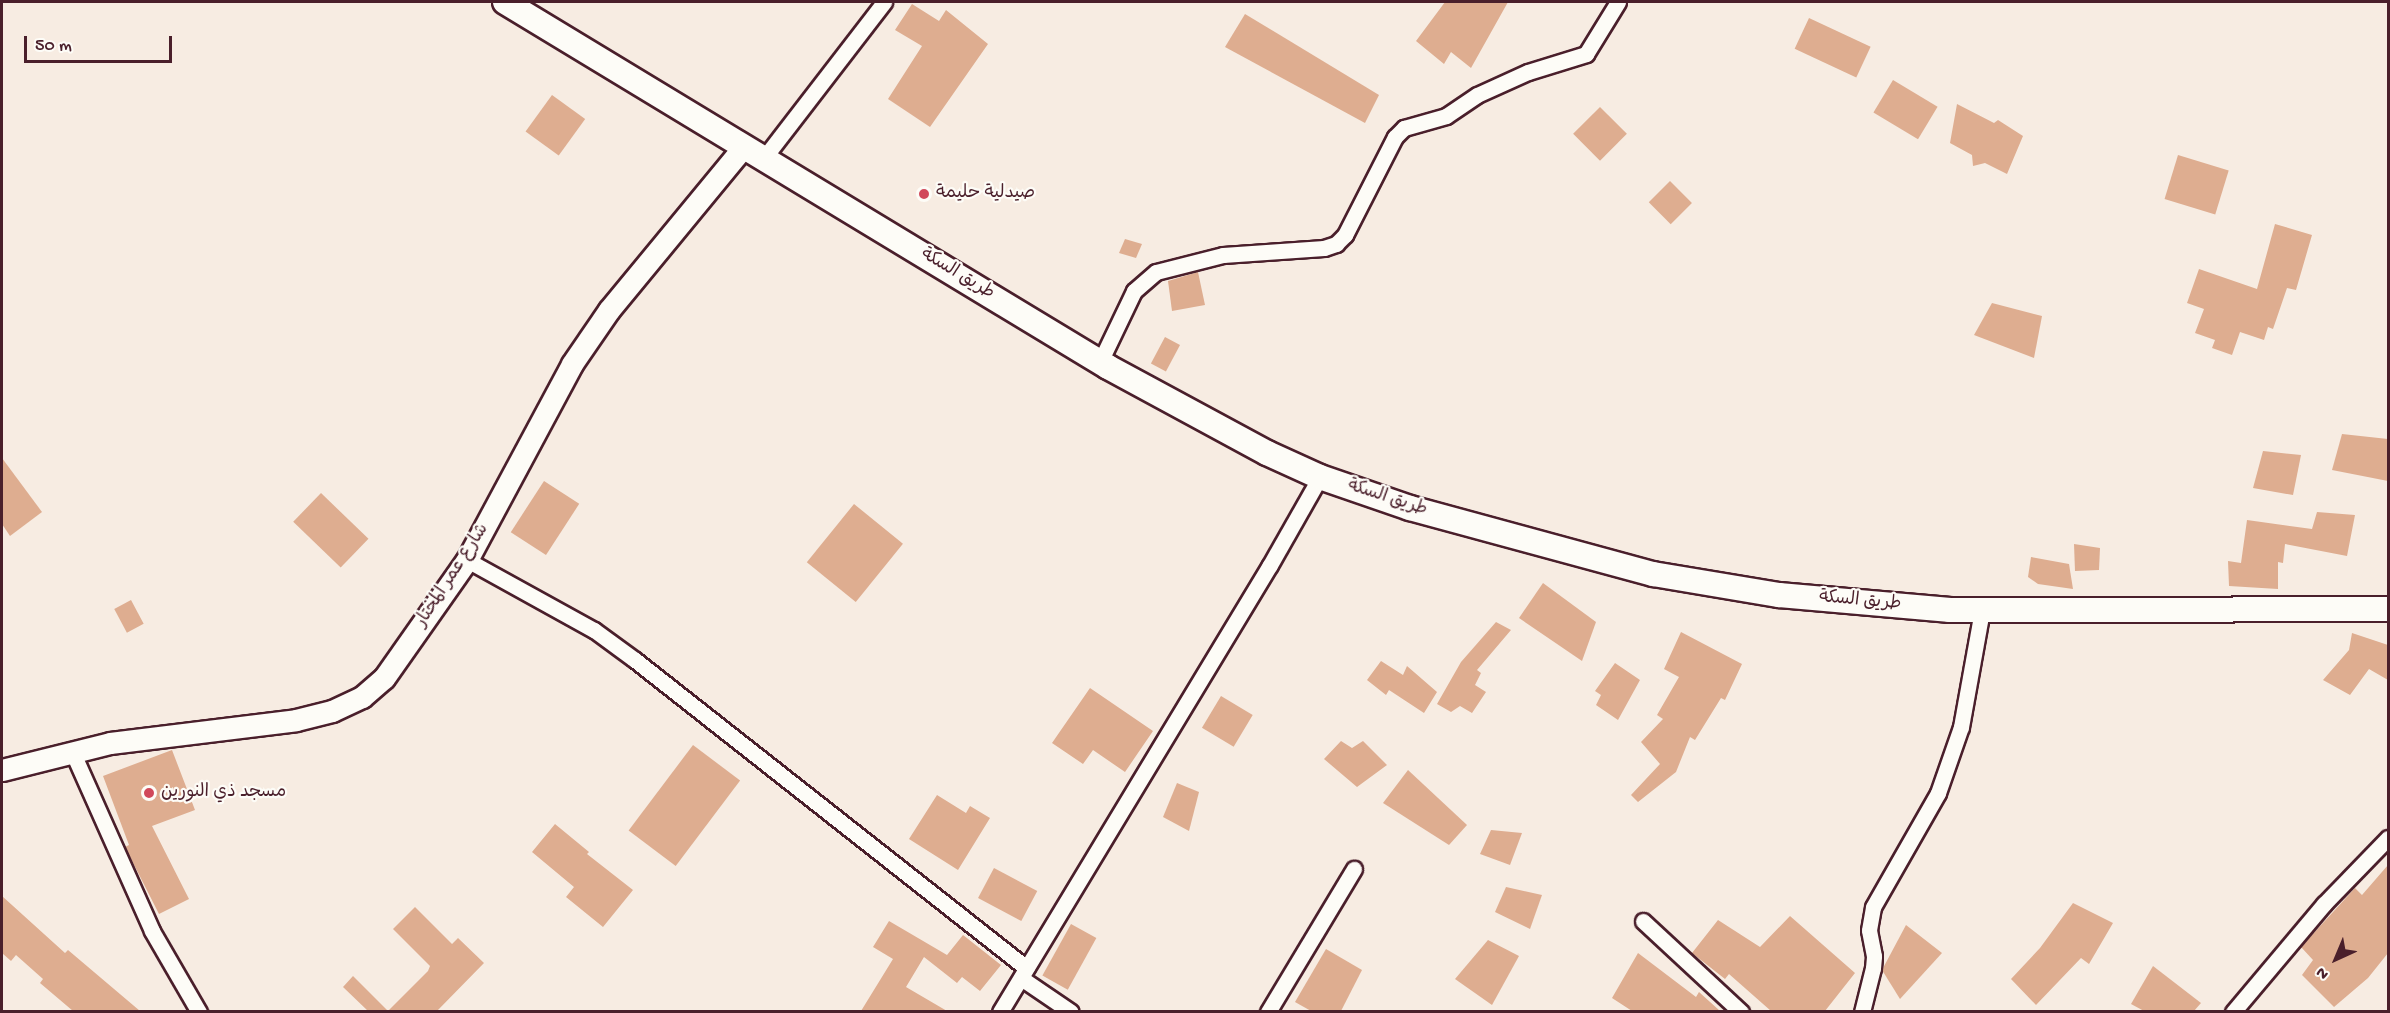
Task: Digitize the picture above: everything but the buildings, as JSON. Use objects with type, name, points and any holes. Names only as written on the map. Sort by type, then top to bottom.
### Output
[{"type":"main road","name":"طريق السكة","points":[[505,2],[1100,362],[1267,453],[1320,477],[1410,508],[1653,574],[1779,596],[1950,610],[2388,609]]},
{"type":"street","points":[[754,152],[884,2]]},
{"type":"street","points":[[1100,362],[1134,291],[1156,272],[1223,255],[1324,249],[1336,244],[1345,235],[1395,137],[1404,128],[1446,116],[1477,95],[1528,72],[1586,54],[1618,2]]},
{"type":"street","name":"شارع عمر المختار","points":[[2,770],[110,742],[296,720],[332,711],[362,697],[384,678],[467,560],[572,364],[609,310],[754,152]]},
{"type":"street","points":[[1000,1011],[1270,565],[1320,477]]},
{"type":"street","points":[[467,560],[594,630],[635,660],[1071,1011]]},
{"type":"street","points":[[1862,1011],[1873,968],[1874,956],[1869,930],[1873,908],[1938,793],[1961,727],[1982,610]]},
{"type":"street","points":[[72,751],[152,931],[199,1011]]},
{"type":"street","points":[[2233,1011],[2324,904],[2388,838]]},
{"type":"street","points":[[1268,1011],[1354,869]]},
{"type":"street","points":[[1643,921],[1741,1011]]},
{"type":"place","name":"صيدلية حليمة","points":[[924,194]]},
{"type":"place","name":"مسجد ذي النورين","points":[[149,793]]}]
